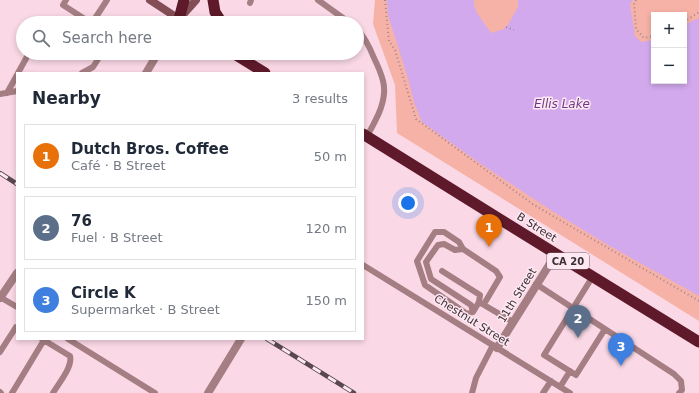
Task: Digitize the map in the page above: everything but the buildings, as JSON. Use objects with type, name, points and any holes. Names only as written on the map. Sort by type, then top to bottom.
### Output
[{"type":"highway","points":[[181,16],[184,0]]},
{"type":"highway","points":[[213,0],[213,5],[218,16]]},
{"type":"highway","points":[[245,60],[264,72]]},
{"type":"highway","points":[[255,60],[265,72]]},
{"type":"highway","name":"B Street","points":[[364,138],[593,276],[699,342]]},
{"type":"main road","points":[[150,0],[172,16]]},
{"type":"main road","points":[[184,16],[196,0]]},
{"type":"street","points":[[147,72],[154,60]]},
{"type":"street","name":"11th Street","points":[[495,346],[513,322],[556,254]]},
{"type":"street","points":[[0,297],[16,274]]},
{"type":"street","points":[[208,393],[240,340]]},
{"type":"lane","points":[[66,0],[63,5],[80,16]]},
{"type":"lane","points":[[96,16],[107,0]]},
{"type":"lane","points":[[318,0],[340,16]]},
{"type":"lane","points":[[364,38],[372,52],[384,82],[382,106],[377,118],[364,138]]},
{"type":"lane","points":[[19,72],[25,60]]},
{"type":"lane","points":[[84,72],[93,67],[98,60]]},
{"type":"lane","points":[[7,93],[16,77]]},
{"type":"lane","points":[[0,94],[16,91]]},
{"type":"lane","points":[[435,232],[444,232],[459,242],[463,249],[496,271],[500,277],[482,303],[473,312],[466,314],[425,286],[417,261],[435,232]]},
{"type":"lane","points":[[463,249],[455,250],[444,244],[438,245],[426,262],[431,280],[471,305],[473,312]]},
{"type":"lane","name":"Chestnut Street","points":[[364,266],[570,393]]},
{"type":"lane","points":[[442,271],[480,295],[482,303],[513,322]]},
{"type":"lane","points":[[593,276],[544,355],[576,375],[605,329]]},
{"type":"lane","points":[[536,284],[674,374],[681,381],[682,390],[680,393]]},
{"type":"lane","points":[[0,297],[16,306]]},
{"type":"lane","points":[[0,352],[16,327]]},
{"type":"lane","points":[[12,393],[43,340],[70,356],[71,360],[69,368],[53,393]]},
{"type":"lane","points":[[70,340],[155,393]]},
{"type":"lane","points":[[472,393],[476,378],[495,346]]},
{"type":"lane","points":[[560,387],[570,371]]},
{"type":"lane","points":[[544,393],[551,381]]},
{"type":"path","points":[[385,0],[389,41],[395,50],[416,119],[534,205],[699,301]]},
{"type":"path","points":[[636,0],[634,3],[636,29],[644,38],[651,37]]},
{"type":"path","points":[[687,20],[699,12]]},
{"type":"path","points":[[506,27],[514,30]]},
{"type":"shaded area","name":"Ellis Lake","points":[[375,0],[699,0],[699,321],[397,133],[395,85],[373,24]]},
{"type":"water","name":"Ellis Lake","points":[[387,0],[474,0],[477,13],[491,33],[504,29],[509,23],[518,7],[518,0],[633,0],[630,4],[635,36],[641,42],[651,40],[651,84],[687,84],[687,24],[699,18],[699,296],[608,245],[552,211],[478,162],[422,122],[415,105],[388,15]]},
{"type":"railway","points":[[0,173],[16,183]]},
{"type":"railway","points":[[269,340],[354,393]]},
{"type":"place","name":"Dutch Bros. Coffee","points":[[489,247]]},
{"type":"place","name":"76","points":[[578,338]]},
{"type":"place","name":"Circle K","points":[[621,366]]}]
